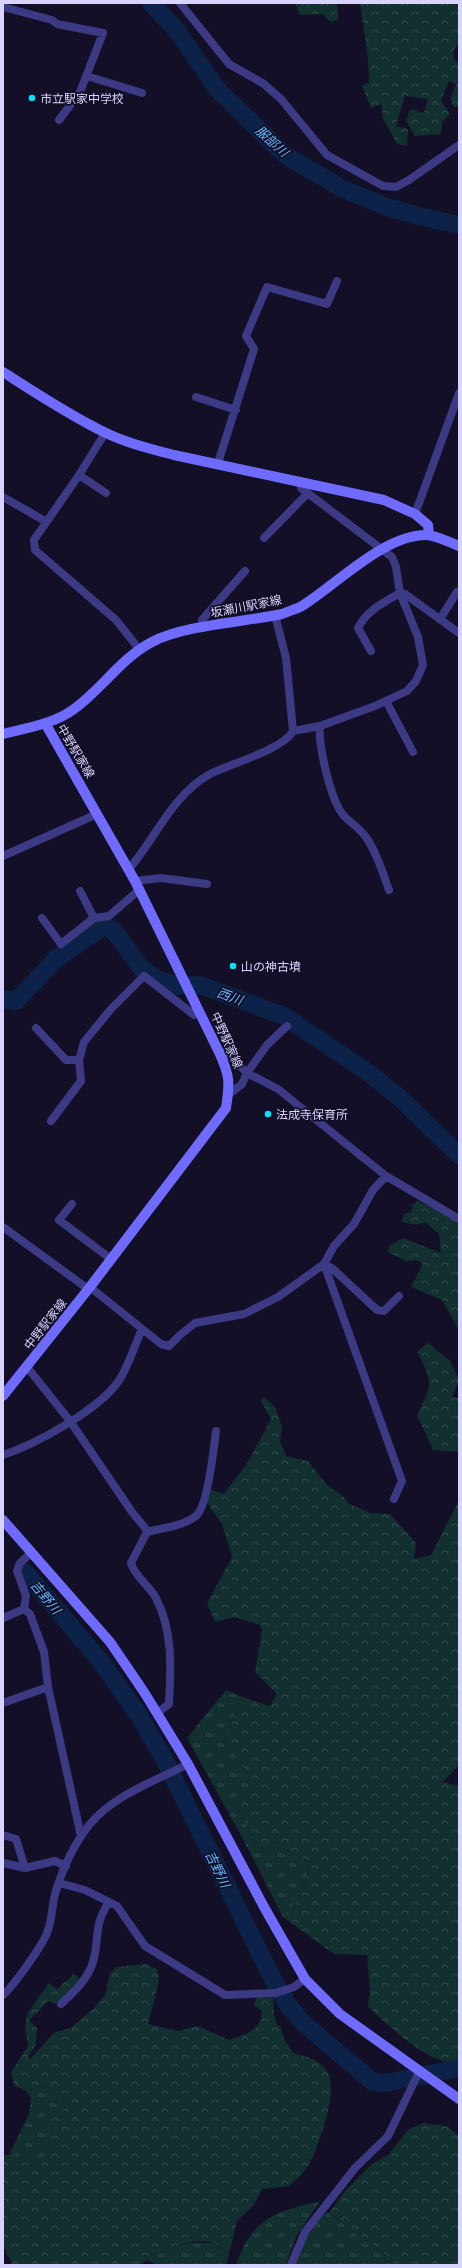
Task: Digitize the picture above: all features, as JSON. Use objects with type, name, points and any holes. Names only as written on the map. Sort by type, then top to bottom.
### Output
[{"type":"main road","points":[[3,372],[39,396],[105,433],[144,447],[384,500],[415,514],[428,525],[429,535]]},
{"type":"main road","name":"坂瀬川駅家線","points":[[45,723],[74,709],[125,660],[139,650],[165,636],[276,615],[301,607],[381,550],[403,539],[429,535],[459,546]]},
{"type":"main road","name":"中野駅家線","points":[[3,734],[45,723],[129,869],[188,986],[229,1073],[226,1108],[90,1287],[3,1396]]},
{"type":"main road","points":[[3,1520],[30,1554],[73,1598],[110,1642],[157,1713],[188,1764],[264,1907],[305,1978],[340,2014],[419,2072],[459,2099]]},
{"type":"street","points":[[180,3],[229,64],[264,84],[281,99],[327,155],[383,186],[396,187],[409,180],[459,145]]},
{"type":"street","points":[[3,7],[52,20],[58,24],[103,33],[80,92],[59,120]]},
{"type":"street","points":[[87,76],[142,93]]},
{"type":"street","points":[[218,463],[236,410],[254,349],[246,336],[267,287],[327,304],[337,281]]},
{"type":"street","points":[[415,514],[456,410],[459,393]]},
{"type":"street","points":[[196,397],[236,410]]},
{"type":"street","points":[[105,433],[79,475],[45,522],[34,540],[35,550],[116,620],[139,650]]},
{"type":"street","points":[[79,475],[106,492]]},
{"type":"street","points":[[293,731],[320,726],[386,701],[407,691],[416,681],[423,665],[418,637],[400,593],[396,567],[392,557],[301,488],[301,481]]},
{"type":"street","points":[[264,538],[308,493]]},
{"type":"street","points":[[3,498],[45,522]]},
{"type":"street","points":[[203,628],[202,620],[244,571]]},
{"type":"street","points":[[440,619],[457,592],[459,593]]},
{"type":"street","points":[[371,651],[358,628],[362,619],[373,609],[400,593],[405,594],[459,633]]},
{"type":"street","points":[[129,869],[188,790],[209,774],[275,747],[291,736],[293,731],[286,658],[276,615]]},
{"type":"street","points":[[386,701],[413,752]]},
{"type":"street","points":[[320,726],[318,738],[336,800],[344,815],[359,828],[370,843],[389,890]]},
{"type":"street","points":[[3,856],[97,814]]},
{"type":"street","points":[[42,918],[61,944],[94,918],[109,916],[137,886],[161,878],[207,884]]},
{"type":"street","points":[[80,891],[94,918]]},
{"type":"street","points":[[51,1121],[81,1081],[79,1060],[84,1042],[111,1009],[144,976],[194,1015],[201,1013]]},
{"type":"street","points":[[228,1095],[242,1084],[247,1073],[267,1045],[287,1026]]},
{"type":"street","points":[[36,1028],[66,1060],[79,1060]]},
{"type":"street","points":[[220,1052],[225,1051],[247,1073],[278,1090],[386,1176],[438,1205],[459,1219]]},
{"type":"street","points":[[3,1227],[84,1286],[90,1287],[161,1344],[169,1346],[195,1323],[244,1314],[278,1297],[324,1264],[334,1246],[354,1224],[373,1190],[386,1176]]},
{"type":"street","points":[[72,1204],[59,1220],[111,1259]]},
{"type":"street","points":[[324,1264],[333,1269],[377,1310],[384,1311],[399,1296]]},
{"type":"street","points":[[324,1264],[402,1481],[394,1499]]},
{"type":"street","points":[[3,1455],[24,1448],[88,1410],[120,1379],[142,1329]]},
{"type":"street","points":[[27,1367],[70,1421],[147,1532]]},
{"type":"street","points":[[157,1713],[170,1704],[171,1645],[156,1598],[133,1570],[131,1563],[147,1532],[185,1522],[197,1514],[205,1494],[214,1456],[216,1431]]},
{"type":"street","points":[[24,1609],[26,1596],[16,1571],[20,1563],[30,1554]]},
{"type":"street","points":[[3,1618],[24,1609]]},
{"type":"street","points":[[24,1609],[30,1614],[44,1652],[48,1687],[81,1836]]},
{"type":"street","points":[[3,1704],[48,1687]]},
{"type":"street","points":[[3,1994],[13,1985],[48,1931],[59,1882],[81,1836],[91,1823],[114,1802],[188,1764]]},
{"type":"street","points":[[3,1835],[16,1839],[25,1868]]},
{"type":"street","points":[[3,1863],[25,1868],[56,1860],[66,1866]]},
{"type":"street","points":[[59,1882],[86,1890],[117,1906],[145,1946],[225,1995],[276,1993],[294,1987],[305,1978]]},
{"type":"street","points":[[61,2004],[79,1987],[93,1963],[99,1916],[109,1902]]},
{"type":"street","points":[[291,2265],[305,2232],[313,2221],[355,2168],[388,2136],[419,2072]]},
{"type":"green space","points":[[295,3],[337,3],[338,20],[330,22],[323,14],[300,15]]},
{"type":"green space","points":[[360,3],[459,3],[459,43],[453,51],[454,60],[459,62],[459,107],[454,107],[450,99],[456,84],[449,81],[441,100],[450,114],[442,122],[441,134],[415,136],[406,121],[410,109],[424,113],[428,99],[405,96],[396,126],[408,129],[407,146],[397,144],[383,119],[381,104],[371,108],[362,86],[369,82],[368,58]]},
{"type":"green space","points":[[418,1201],[447,1214],[459,1224],[459,1330],[442,1300],[411,1287],[423,1264],[416,1260],[407,1261],[387,1252],[390,1245],[403,1238],[441,1253],[439,1234],[425,1222],[416,1225],[402,1222],[404,1214],[412,1212],[412,1205]]},
{"type":"green space","points":[[428,1343],[450,1361],[459,1380],[452,1397],[459,1398],[459,1459],[458,1452],[433,1450],[417,1415],[426,1396],[429,1383],[426,1370],[417,1352]]},
{"type":"green space","points":[[264,1397],[275,1407],[282,1427],[280,1441],[286,1456],[308,1461],[328,1486],[343,1496],[349,1504],[371,1513],[390,1514],[416,1543],[414,1559],[431,1555],[459,1500],[459,1765],[443,1782],[459,1786],[459,2064],[434,2058],[422,2051],[398,2034],[368,2007],[370,1990],[367,1955],[334,1954],[283,1917],[301,1896],[311,1862],[278,1847],[258,1849],[238,1808],[253,1780],[224,1739],[242,1697],[270,1706],[277,1694],[255,1672],[262,1631],[260,1625],[233,1617],[215,1622],[207,1603],[232,1557],[222,1524],[207,1503],[211,1490],[224,1494],[248,1462],[271,1419],[260,1400]]},
{"type":"green space","points":[[226,1690],[242,1697],[224,1739],[253,1780],[238,1808],[258,1849],[278,1847],[311,1862],[301,1896],[283,1917],[243,1839],[187,1738]]},
{"type":"green space","points":[[145,1964],[157,1969],[159,1981],[148,2024],[178,2031],[198,2026],[229,2040],[252,2031],[259,2023],[262,2011],[254,2005],[257,1997],[273,1998],[274,2015],[277,2025],[281,2027],[284,2039],[293,2053],[316,2061],[327,2071],[330,2080],[331,2091],[329,2104],[322,2133],[317,2146],[308,2166],[289,2186],[262,2189],[254,2205],[237,2221],[229,2254],[213,2243],[206,2241],[186,2244],[164,2251],[141,2265],[13,2265],[3,2246],[3,2156],[14,2154],[35,2158],[48,2156],[48,2119],[65,2109],[61,2091],[42,2086],[26,2091],[14,2085],[11,2072],[28,2046],[25,2026],[27,2014],[49,1983],[57,1989],[74,1974],[80,1979],[68,1994],[55,2004],[48,2001],[29,2021],[37,2028],[36,2044],[28,2057],[30,2059],[54,2033],[72,2027],[93,2009],[105,1995],[110,1974],[116,1967]]},
{"type":"green space","points":[[42,2086],[61,2091],[65,2109],[48,2119],[48,2156],[38,2160],[10,2153],[29,2114],[31,2099],[26,2091]]},
{"type":"green space","points":[[423,2123],[447,2126],[459,2136],[459,2265],[393,2265],[394,2261],[329,2213],[345,2191],[372,2164],[388,2155],[408,2130]]},
{"type":"green space","points":[[320,2201],[296,2237],[286,2265],[236,2265],[242,2249],[250,2237],[258,2227],[267,2220],[290,2209]]},
{"type":"green space","points":[[327,2212],[394,2261],[393,2265],[294,2265],[300,2250],[316,2224]]},
{"type":"green space","points":[[190,2243],[212,2243],[229,2254],[226,2265],[156,2265],[146,2259],[170,2248]]},
{"type":"waterway","name":"服部川","points":[[151,3],[178,32],[217,89],[285,155],[341,188],[387,207],[459,225]]},
{"type":"waterway","name":"西川","points":[[3,999],[16,1001],[57,958],[104,926],[114,931],[142,969],[157,979],[178,986],[200,985],[284,1016],[366,1071],[400,1098],[459,1155]]},
{"type":"waterway","name":"吉野川","points":[[26,1573],[102,1663],[138,1714],[162,1755],[274,1981],[288,2005],[303,2023],[373,2082],[386,2083],[459,2068]]},
{"type":"place","name":"市立駅家中学校","points":[[32,98]]},
{"type":"place","name":"山の神古墳","points":[[233,966]]},
{"type":"place","name":"法成寺保育所","points":[[268,1114]]}]
